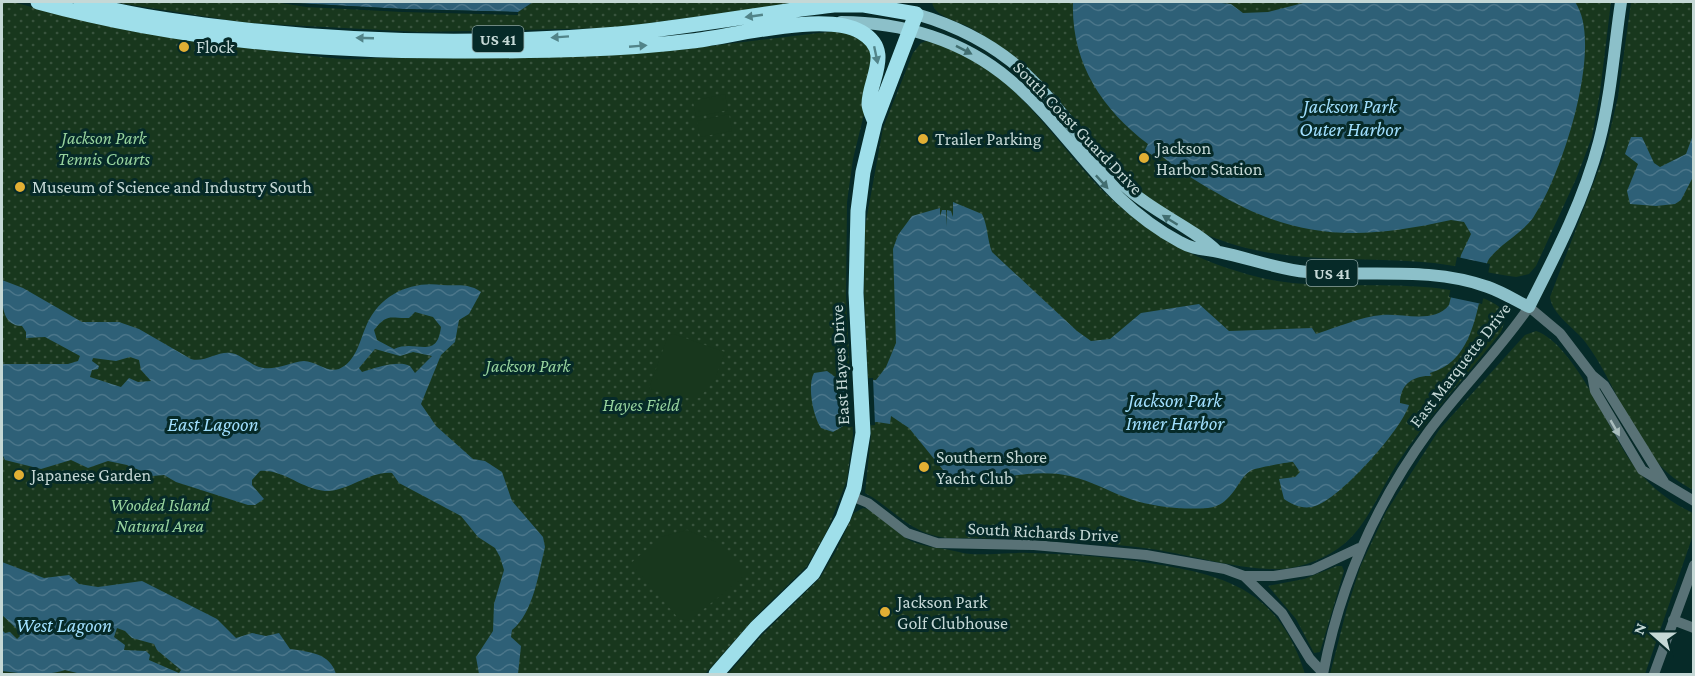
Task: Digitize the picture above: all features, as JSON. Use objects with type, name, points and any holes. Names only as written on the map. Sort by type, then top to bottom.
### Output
[{"type":"highway","name":"US 41","points":[[38,2],[136,26],[260,43],[341,50],[486,51],[606,48],[691,41],[834,22]]},
{"type":"highway","name":"US 41","points":[[81,2],[199,24],[288,34],[411,40],[534,39],[618,34],[834,5],[864,5],[916,14]]},
{"type":"highway","name":"East Hayes Drive","points":[[716,675],[756,628],[813,573],[827,551],[851,496],[860,467],[863,433],[856,293],[858,211],[863,172],[875,122],[916,14]]},
{"type":"highway","points":[[834,22],[860,31],[871,39],[876,48],[878,65],[869,104],[875,122]]},
{"type":"main road","name":"East Marquette Drive","points":[[1529,307],[1568,227],[1598,144],[1612,77],[1621,2]]},
{"type":"main road","name":"South Coast Guard Drive","points":[[916,14],[968,33],[1012,62],[1036,84],[1125,187],[1158,213],[1203,238],[1218,252]]},
{"type":"main road","name":"US 41","points":[[834,22],[857,22],[910,29]]},
{"type":"main road","name":"South Coast Guard Drive","points":[[910,29],[952,44],[991,65],[1038,108],[1095,175],[1131,209],[1197,251],[1218,252],[1290,270],[1449,278],[1488,287],[1529,307]]},
{"type":"street","points":[[1529,307],[1560,333],[1592,375],[1604,385],[1664,482],[1694,501]]},
{"type":"street","name":"East Marquette Drive","points":[[1323,674],[1338,609],[1359,548],[1387,494],[1430,430],[1502,345],[1529,307]]},
{"type":"street","name":"South Richards Drive","points":[[851,496],[868,502],[907,533],[937,543],[1034,545],[1112,551],[1196,563],[1244,576],[1274,576],[1312,570],[1359,548]]},
{"type":"street","points":[[1654,675],[1694,566]]},
{"type":"street","name":"South Richards Drive","points":[[1244,576],[1282,613],[1310,659],[1323,674]]},
{"type":"street","points":[[1673,620],[1694,628]]},
{"type":"green space","name":"Jackson Park","points":[[2,2],[13,2],[81,20],[181,39],[341,59],[607,55],[677,50],[836,31],[848,31],[873,47],[866,106],[853,159],[847,202],[846,296],[853,434],[847,480],[827,531],[807,566],[757,615],[705,674],[2,674]]},
{"type":"green space","points":[[112,2],[276,2],[518,12],[533,2],[804,2],[614,28],[419,32],[247,23]]},
{"type":"green space","name":"Jackson Park Outer Harbor","points":[[932,2],[1611,2],[1592,137],[1576,179],[1536,266],[1529,274],[1516,277],[1434,263],[1285,255],[1253,250],[1221,240],[1189,226],[1156,206],[1120,175],[1060,101],[1027,67],[983,35],[939,13]]},
{"type":"green space","points":[[1631,2],[1693,2],[1693,490],[1665,470],[1646,448],[1596,358],[1582,338],[1555,310],[1550,297],[1604,156],[1618,97]]},
{"type":"green space","points":[[927,41],[956,50],[1004,82],[1046,125],[1104,192],[1150,230],[1203,259],[1281,282],[1438,288],[1486,300],[1503,310],[1505,321],[1501,332],[1421,430],[1397,464],[1367,517],[1344,544],[1323,558],[1307,564],[1282,569],[1267,569],[1151,549],[1100,543],[947,538],[912,526],[865,493],[871,436],[864,292],[865,227],[883,128],[913,53],[921,43]]},
{"type":"green space","points":[[725,94],[728,110],[696,117],[693,101]]},
{"type":"green space","points":[[729,114],[732,131],[700,137],[697,121]]},
{"type":"green space","points":[[1536,331],[1550,339],[1576,369],[1621,446],[1643,476],[1666,497],[1693,513],[1693,535],[1645,674],[1330,674],[1361,565],[1386,512],[1439,430],[1525,335]]},
{"type":"green space","points":[[674,334],[725,352],[714,381],[699,398],[674,398],[649,388],[668,336]]},
{"type":"green space","points":[[863,508],[876,513],[911,541],[929,547],[973,554],[1044,553],[1123,559],[1183,569],[1230,583],[1267,607],[1282,625],[1295,647],[1305,674],[728,674],[762,635],[820,578],[854,513]]},
{"type":"green space","points":[[687,530],[716,542],[748,573],[689,621],[679,619],[631,563],[661,537]]},
{"type":"green space","points":[[1342,566],[1344,571],[1320,652],[1314,653],[1296,619],[1268,586],[1304,579]]},
{"type":"water","points":[[277,2],[533,2],[518,12]]},
{"type":"water","name":"Jackson Park Inner Harbor","points":[[1073,2],[1212,2],[1231,4],[1243,13],[1268,12],[1307,2],[1575,2],[1583,22],[1585,48],[1582,78],[1567,143],[1544,199],[1528,224],[1489,259],[1473,326],[1462,350],[1443,368],[1430,373],[1431,376],[1419,377],[1405,386],[1400,403],[1409,405],[1395,430],[1369,462],[1326,501],[1315,506],[1303,507],[1284,499],[1279,479],[1295,477],[1300,472],[1293,462],[1252,470],[1224,502],[1217,506],[1199,509],[1149,504],[1130,499],[1078,478],[1056,474],[1027,474],[956,486],[909,428],[891,416],[890,424],[877,422],[845,425],[833,432],[821,428],[818,423],[811,393],[814,373],[827,371],[842,382],[876,380],[886,367],[896,343],[893,249],[898,235],[912,216],[940,208],[940,216],[942,210],[946,210],[947,227],[947,210],[951,211],[953,217],[953,202],[982,214],[992,252],[1077,331],[1091,341],[1110,339],[1141,313],[1199,304],[1229,331],[1312,328],[1316,334],[1374,316],[1427,316],[1443,311],[1449,305],[1461,255],[1471,234],[1464,222],[1451,220],[1388,231],[1331,232],[1303,228],[1275,220],[1247,209],[1217,193],[1193,179],[1157,152],[1152,155],[1145,150],[1148,144],[1116,115],[1103,99],[1083,64],[1077,44]]},
{"type":"water","points":[[1693,135],[1693,177],[1681,200],[1675,204],[1656,206],[1630,204],[1627,191],[1638,164],[1625,154],[1631,137],[1642,137],[1654,163],[1660,167],[1686,154]]},
{"type":"water","name":"East Lagoon","points":[[2,280],[23,288],[82,322],[119,322],[139,329],[191,359],[231,353],[255,366],[264,368],[304,361],[335,370],[350,361],[373,314],[389,297],[398,292],[430,284],[467,286],[481,292],[469,314],[459,320],[455,342],[441,355],[421,404],[436,426],[473,459],[485,461],[502,472],[512,501],[543,537],[545,547],[534,592],[525,614],[512,630],[511,637],[521,646],[518,674],[479,674],[476,657],[493,631],[494,604],[504,570],[495,548],[478,537],[461,516],[399,483],[392,473],[375,475],[342,488],[325,491],[308,487],[276,473],[260,471],[252,480],[252,485],[264,499],[255,505],[248,505],[176,482],[164,475],[153,476],[127,465],[108,461],[88,468],[71,460],[41,469],[5,460],[2,454],[2,364],[68,364],[78,361],[80,356],[45,337],[26,338],[26,332],[22,326],[15,325],[6,317]],"holes":[[[415,312],[433,317],[441,327],[435,343],[424,347],[410,346],[394,349],[377,340],[374,330],[383,321],[390,318],[409,318]],[[375,349],[400,356],[413,352],[432,356],[415,373],[410,366],[405,364],[386,365],[362,372],[359,368]],[[130,357],[139,360],[141,370],[151,381],[138,382],[129,378],[121,387],[90,377],[92,370],[98,369],[99,366],[92,361],[93,358],[116,361]]]},
{"type":"water","name":"West Lagoon","points":[[2,562],[44,578],[69,575],[79,584],[98,587],[142,581],[217,619],[236,638],[252,633],[266,636],[279,633],[290,649],[324,658],[336,674],[81,674],[65,670],[34,674],[2,671],[2,630],[5,633],[10,632],[17,639],[20,636],[16,628],[2,615]],"holes":[[[117,628],[125,631],[132,638],[154,644],[157,650],[181,670],[179,673],[149,660],[150,655],[146,651],[124,650],[125,645],[114,637]]]},
{"type":"pier","points":[[274,2],[518,12],[518,15],[307,7]]},
{"type":"pier","points":[[1457,257],[1490,264],[1482,304],[1449,297]]},
{"type":"pier","points":[[873,378],[875,425],[848,427],[846,379]]},
{"type":"place","name":"Flock","points":[[184,47]]},
{"type":"place","name":"Trailer Parking","points":[[923,139]]},
{"type":"place","name":"Jackson Harbor Station","points":[[1144,158]]},
{"type":"place","name":"Museum of Science and Industry South","points":[[20,187]]},
{"type":"place","name":"Southern Shore Yacht Club","points":[[924,467]]},
{"type":"place","name":"Japanese Garden","points":[[19,475]]},
{"type":"place","name":"Jackson Park Golf Clubhouse","points":[[885,612]]},
{"type":"park label","name":"Jackson Park Tennis Courts","points":[[104,148]]},
{"type":"park label","name":"Hayes Field","points":[[641,405]]},
{"type":"park label","name":"Wooded Island Natural Area","points":[[160,515]]}]
